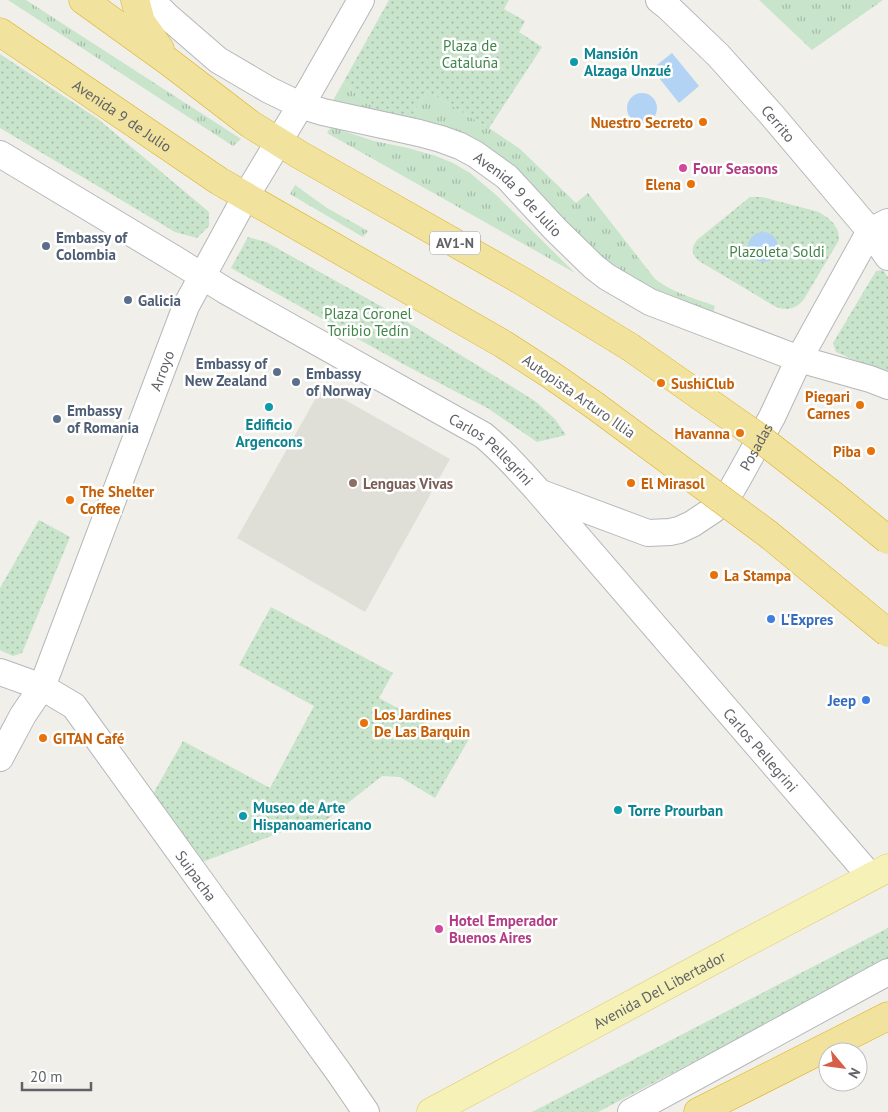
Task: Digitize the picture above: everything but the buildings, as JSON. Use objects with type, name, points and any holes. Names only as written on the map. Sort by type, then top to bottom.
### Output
[{"type":"highway","points":[[83,0],[250,124],[278,142]]},
{"type":"highway","points":[[135,0],[141,22],[169,62]]},
{"type":"highway","name":"Avenida 9 de Julio","points":[[0,32],[219,181],[246,196]]},
{"type":"highway","name":"AV1-N","points":[[278,142],[522,280],[630,347],[757,436],[888,540]]},
{"type":"highway","name":"Autopista Arturo Illia","points":[[246,196],[503,344],[551,375],[768,534],[888,633]]},
{"type":"highway","points":[[698,1112],[881,1019]]},
{"type":"main road","name":"Avenida Del Libertador","points":[[431,1112],[879,873]]},
{"type":"street","name":"Avenida 9 de Julio","points":[[151,0],[218,60],[269,90],[300,105],[440,139],[475,154],[507,176],[555,229],[594,267],[607,277],[650,302],[799,359],[888,386]]},
{"type":"street","name":"Arroyo","points":[[0,758],[23,715],[42,687],[186,306],[246,196],[323,69],[362,0]]},
{"type":"street","name":"Cerrito","points":[[659,0],[718,55],[771,114],[879,226],[888,257]]},
{"type":"street","name":"Carlos Pellegrini","points":[[0,154],[226,291],[483,435],[504,453],[879,873]]},
{"type":"street","name":"Posadas","points":[[539,492],[648,533],[670,532],[692,524],[713,510],[732,489],[772,417],[799,359],[879,226]]},
{"type":"street","name":"Suipacha","points":[[0,672],[42,687],[74,706],[335,1066],[366,1112]]},
{"type":"street","points":[[631,1112],[888,972]]},
{"type":"shaded area","name":"Lenguas Vivas","points":[[322,387],[450,459],[365,612],[237,538]]},
{"type":"green space","points":[[8,0],[26,0],[241,139],[233,146]]},
{"type":"green space","name":"Plaza de Cataluña","points":[[389,0],[509,0],[504,9],[525,21],[519,32],[542,47],[489,128],[427,91],[411,117],[392,115],[365,101],[344,81]]},
{"type":"green space","points":[[759,0],[883,0],[812,50]]},
{"type":"green space","points":[[0,54],[98,119],[209,212],[209,226],[197,238],[175,232],[0,128]]},
{"type":"green space","points":[[344,81],[366,101],[382,109],[411,117],[427,91],[489,128],[520,149],[576,203],[588,193],[655,279],[676,292],[715,306],[713,313],[672,299],[605,264],[532,190],[331,104]]},
{"type":"green space","points":[[331,127],[374,141],[436,156],[470,173],[495,194],[575,273],[327,133]]},
{"type":"green space","points":[[295,185],[327,208],[368,231],[363,237],[290,194]]},
{"type":"green space","name":"Plazoleta Soldi","points":[[750,197],[762,197],[819,212],[834,224],[838,231],[839,240],[804,299],[795,307],[784,309],[776,307],[699,261],[694,256],[693,248],[697,240]]},
{"type":"green space","name":"Plaza Coronel Toribio Tedín","points":[[248,237],[266,242],[386,309],[535,401],[555,419],[566,435],[537,442],[489,409],[403,364],[231,268]]},
{"type":"green space","points":[[883,270],[888,277],[888,375],[836,352],[833,343],[876,271]]},
{"type":"green space","points":[[39,520],[70,537],[22,653],[13,656],[0,650],[0,588]]},
{"type":"green space","points":[[271,607],[393,673],[379,698],[442,732],[445,726],[469,739],[435,798],[400,777],[382,776],[315,829],[311,821],[197,864],[149,801],[183,741],[270,788],[314,706],[239,665]]},
{"type":"green space","points":[[888,928],[888,960],[598,1112],[532,1112]]},
{"type":"water","points":[[672,53],[699,86],[679,103],[652,69]]},
{"type":"water","points":[[642,93],[653,97],[657,108],[653,119],[642,123],[631,119],[627,108],[631,97]]},
{"type":"water","points":[[763,232],[773,237],[778,247],[773,257],[763,262],[753,257],[748,247],[753,237]]},
{"type":"place","name":"Mansión Alzaga Unzué","points":[[574,62]]},
{"type":"place","name":"Nuestro Secreto","points":[[703,122]]},
{"type":"place","name":"Four Seasons","points":[[683,168]]},
{"type":"place","name":"Elena","points":[[691,184]]},
{"type":"place","name":"Embassy of Colombia","points":[[46,246]]},
{"type":"place","name":"Galicia","points":[[128,300]]},
{"type":"place","name":"Embassy of New Zealand","points":[[277,372]]},
{"type":"place","name":"Embassy of Norway","points":[[296,382]]},
{"type":"place","name":"SushiClub","points":[[661,383]]},
{"type":"place","name":"Piegari Carnes","points":[[860,405]]},
{"type":"place","name":"Edificio Argencons","points":[[269,407]]},
{"type":"place","name":"Embassy of Romania","points":[[57,419]]},
{"type":"place","name":"Havanna","points":[[740,433]]},
{"type":"place","name":"Piba","points":[[871,451]]},
{"type":"place","name":"Lenguas Vivas","points":[[353,483]]},
{"type":"place","name":"El Mirasol","points":[[631,483]]},
{"type":"place","name":"The Shelter Coffee","points":[[70,500]]},
{"type":"place","name":"La Stampa","points":[[714,575]]},
{"type":"place","name":"L'Expres","points":[[771,619]]},
{"type":"place","name":"Jeep","points":[[866,700]]},
{"type":"place","name":"Los Jardines De Las Barquin","points":[[364,723]]},
{"type":"place","name":"GITAN Café","points":[[43,738]]},
{"type":"place","name":"Torre Prourban","points":[[618,810]]},
{"type":"place","name":"Museo de Arte Hispanoamericano","points":[[243,816]]},
{"type":"place","name":"Hotel Emperador Buenos Aires","points":[[439,929]]}]
